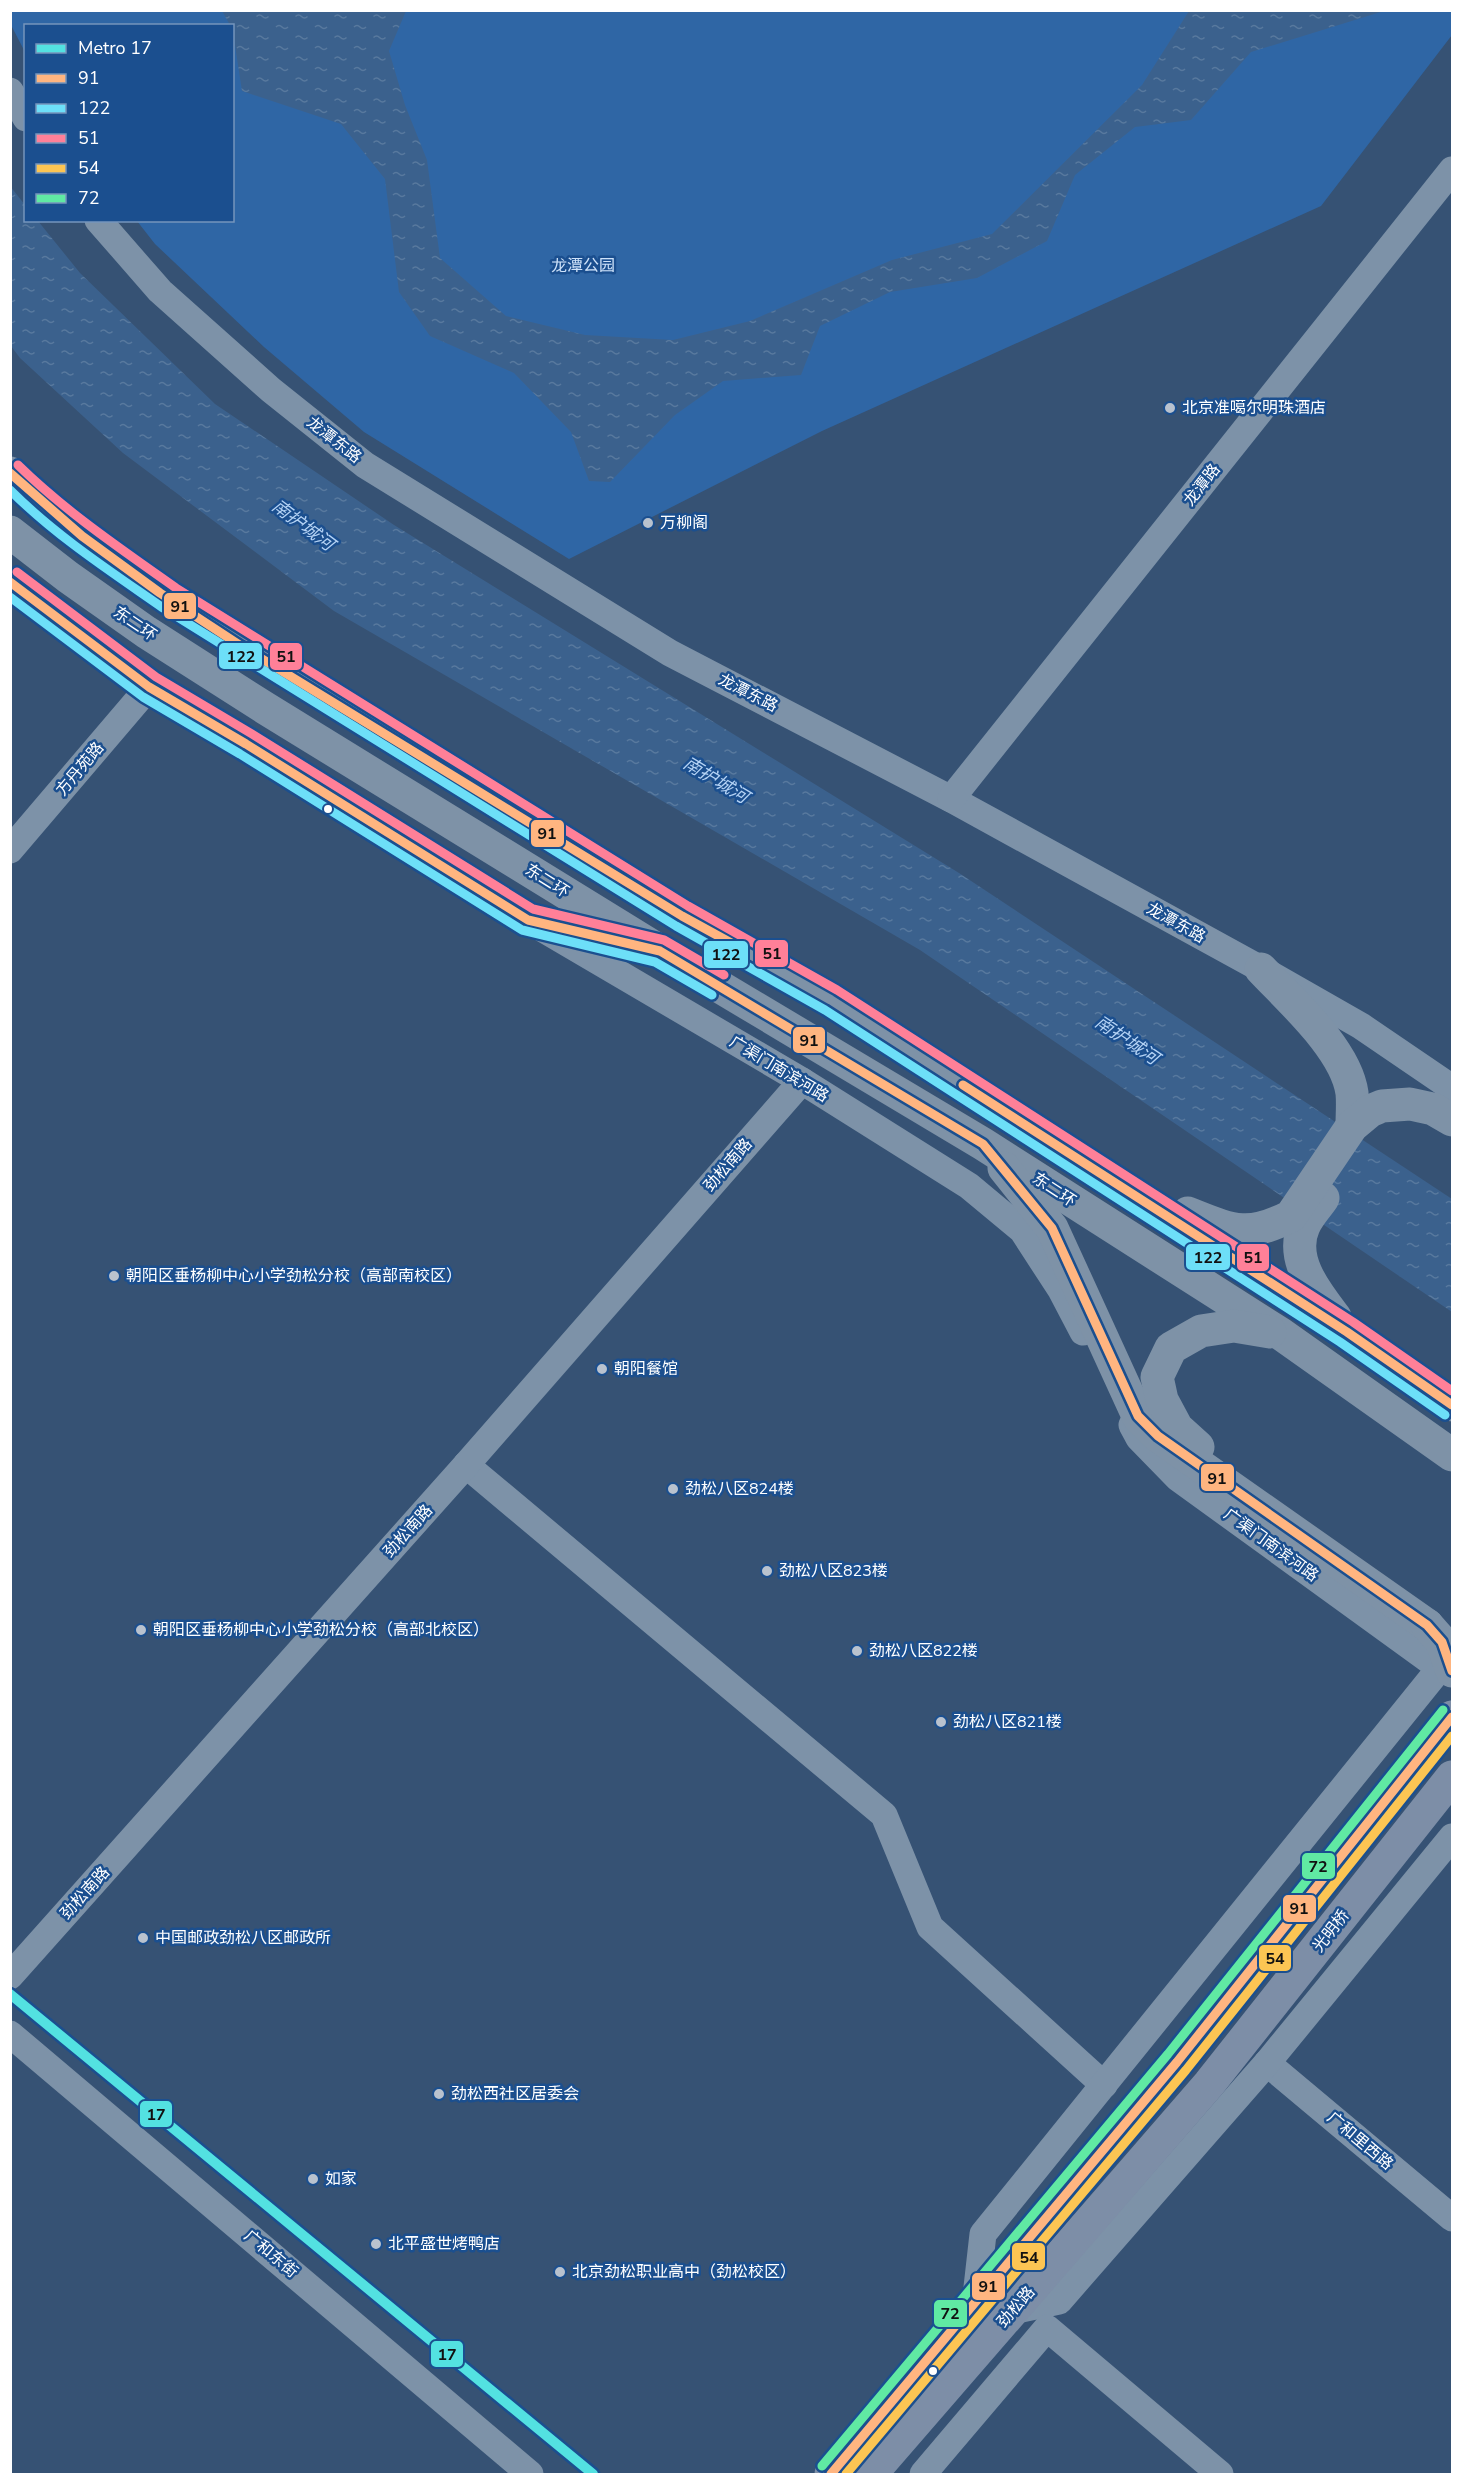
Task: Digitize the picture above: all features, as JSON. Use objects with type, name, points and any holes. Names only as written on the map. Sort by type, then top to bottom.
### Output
[{"type":"highway","points":[[10,473],[38,501],[93,544],[179,604],[682,916],[831,1000],[1347,1332],[1452,1405]]},
{"type":"highway","name":"东二环","points":[[10,532],[68,577],[146,632],[660,951],[983,1144],[1281,1334],[1452,1455]]},
{"type":"highway","points":[[528,920],[660,951]]},
{"type":"highway","points":[[1261,969],[1317,1028],[1345,1070],[1359,1131]]},
{"type":"highway","points":[[1347,1332],[1307,1277],[1301,1259],[1297,1221],[1359,1131],[1370,1111],[1382,1106],[1410,1104],[1433,1109],[1452,1120]]},
{"type":"highway","points":[[1359,1131],[1393,1123],[1416,1122],[1452,1137]]},
{"type":"highway","points":[[983,1144],[1052,1228],[1138,1416],[1158,1436],[1438,1622]]},
{"type":"highway","points":[[1151,1205],[1188,1213],[1220,1226],[1242,1231],[1259,1230],[1297,1221]]},
{"type":"highway","points":[[1281,1334],[1234,1326],[1201,1331],[1171,1348],[1157,1377],[1162,1400],[1176,1428],[1205,1453],[1438,1622],[1449,1668]]},
{"type":"main road","name":"劲松路","points":[[831,2475],[1177,2062],[1452,1717]]},
{"type":"main road","name":"光明桥","points":[[1209,2084],[1452,1777]]},
{"type":"main road","name":"劲松路","points":[[871,2475],[1209,2084]]},
{"type":"street","points":[[10,91],[24,115]]},
{"type":"street","name":"龙潭路","points":[[951,799],[1452,170]]},
{"type":"street","name":"龙潭东路","points":[[100,222],[160,291],[271,390],[365,465],[670,653],[951,799],[1261,969],[1361,1026],[1452,1088]]},
{"type":"street","name":"广渠门南滨河路","points":[[10,582],[149,687],[284,767],[528,920],[802,1081],[969,1186],[1022,1230],[1061,1290],[1139,1438],[1178,1478],[1449,1668]]},
{"type":"street","name":"方丹苑路","points":[[10,850],[149,687]]},
{"type":"street","name":"劲松南路","points":[[10,1976],[466,1466],[802,1081]]},
{"type":"street","points":[[466,1466],[884,1815],[930,1927],[1104,2085]]},
{"type":"street","points":[[975,2305],[983,2234],[1449,1668]]},
{"type":"street","points":[[1012,2312],[1059,2301],[1267,2063],[1452,1837]]},
{"type":"street","name":"广和东街","points":[[10,2034],[531,2475]]},
{"type":"street","name":"广和里西路","points":[[1267,2063],[1452,2218]]},
{"type":"street","points":[[923,2475],[1047,2328],[1220,2475]]},
{"type":"green space","name":"龙潭公园","points":[[1452,10],[1452,35],[1321,206],[822,431],[569,559],[364,432],[264,347],[155,244],[138,222],[234,222],[234,24],[24,24],[24,50],[11,25],[10,11]]},
{"type":"water","points":[[222,11],[406,11],[389,51],[405,105],[427,160],[440,258],[506,316],[585,335],[673,340],[750,321],[892,260],[992,234],[1142,85],[1189,11],[1384,11],[1251,52],[1191,120],[1135,127],[1075,175],[1047,241],[977,278],[890,292],[820,326],[801,375],[723,381],[675,415],[610,482],[589,481],[571,432],[514,373],[430,336],[399,292],[385,179],[341,124],[242,91],[234,24],[229,24]]},
{"type":"water","name":"南护城河","points":[[10,186],[24,204],[24,222],[39,222],[80,273],[215,404],[394,525],[959,873],[1452,1199],[1452,1312],[920,950],[334,611],[123,453],[20,358],[11,346]]},
{"type":"metro line","name":"17","points":[[10,1994],[593,2474]]},
{"type":"transit line","name":"51","points":[[18,465],[75,514],[176,588],[688,906],[837,990],[1353,1322],[1452,1391]]},
{"type":"transit line","name":"91","points":[[10,473],[82,536],[160,593],[241,646],[682,916],[733,944]]},
{"type":"transit line","name":"122","points":[[10,490],[65,538],[163,608],[676,926],[825,1010],[1340,1342],[1445,1415]]},
{"type":"transit line","name":"51","points":[[17,572],[156,677],[533,909],[664,940],[724,975]]},
{"type":"transit line","name":"91","points":[[10,582],[149,687],[246,744],[528,920],[660,951],[983,1144],[1052,1228],[1138,1416],[1158,1436],[1427,1625],[1442,1642],[1452,1671]]},
{"type":"transit line","name":"122","points":[[10,597],[143,697],[240,754],[522,930],[655,962],[712,995]]},
{"type":"transit line","name":"91","points":[[963,1085],[1347,1332],[1452,1405]]},
{"type":"transit line","name":"72","points":[[822,2466],[1168,2054],[1443,1710]]},
{"type":"transit line","name":"91","points":[[831,2474],[1177,2062],[1452,1717]]},
{"type":"transit line","name":"54","points":[[846,2474],[1186,2070],[1452,1736]]},
{"type":"place","name":"北京准噶尔明珠酒店","points":[[1170,408]]},
{"type":"place","name":"万柳阁","points":[[648,523]]},
{"type":"place","name":"朝阳区垂杨柳中心小学劲松分校（高部南校区）","points":[[114,1276]]},
{"type":"place","name":"朝阳餐馆","points":[[602,1369]]},
{"type":"place","name":"劲松八区824楼","points":[[673,1489]]},
{"type":"place","name":"劲松八区823楼","points":[[767,1571]]},
{"type":"place","name":"朝阳区垂杨柳中心小学劲松分校（高部北校区）","points":[[141,1630]]},
{"type":"place","name":"劲松八区822楼","points":[[857,1651]]},
{"type":"place","name":"劲松八区821楼","points":[[941,1722]]},
{"type":"place","name":"中国邮政劲松八区邮政所","points":[[143,1938]]},
{"type":"place","name":"劲松西社区居委会","points":[[439,2094]]},
{"type":"place","name":"如家","points":[[313,2179]]},
{"type":"place","name":"北平盛世烤鸭店","points":[[376,2244]]},
{"type":"place","name":"北京劲松职业高中（劲松校区）","points":[[560,2272]]}]
